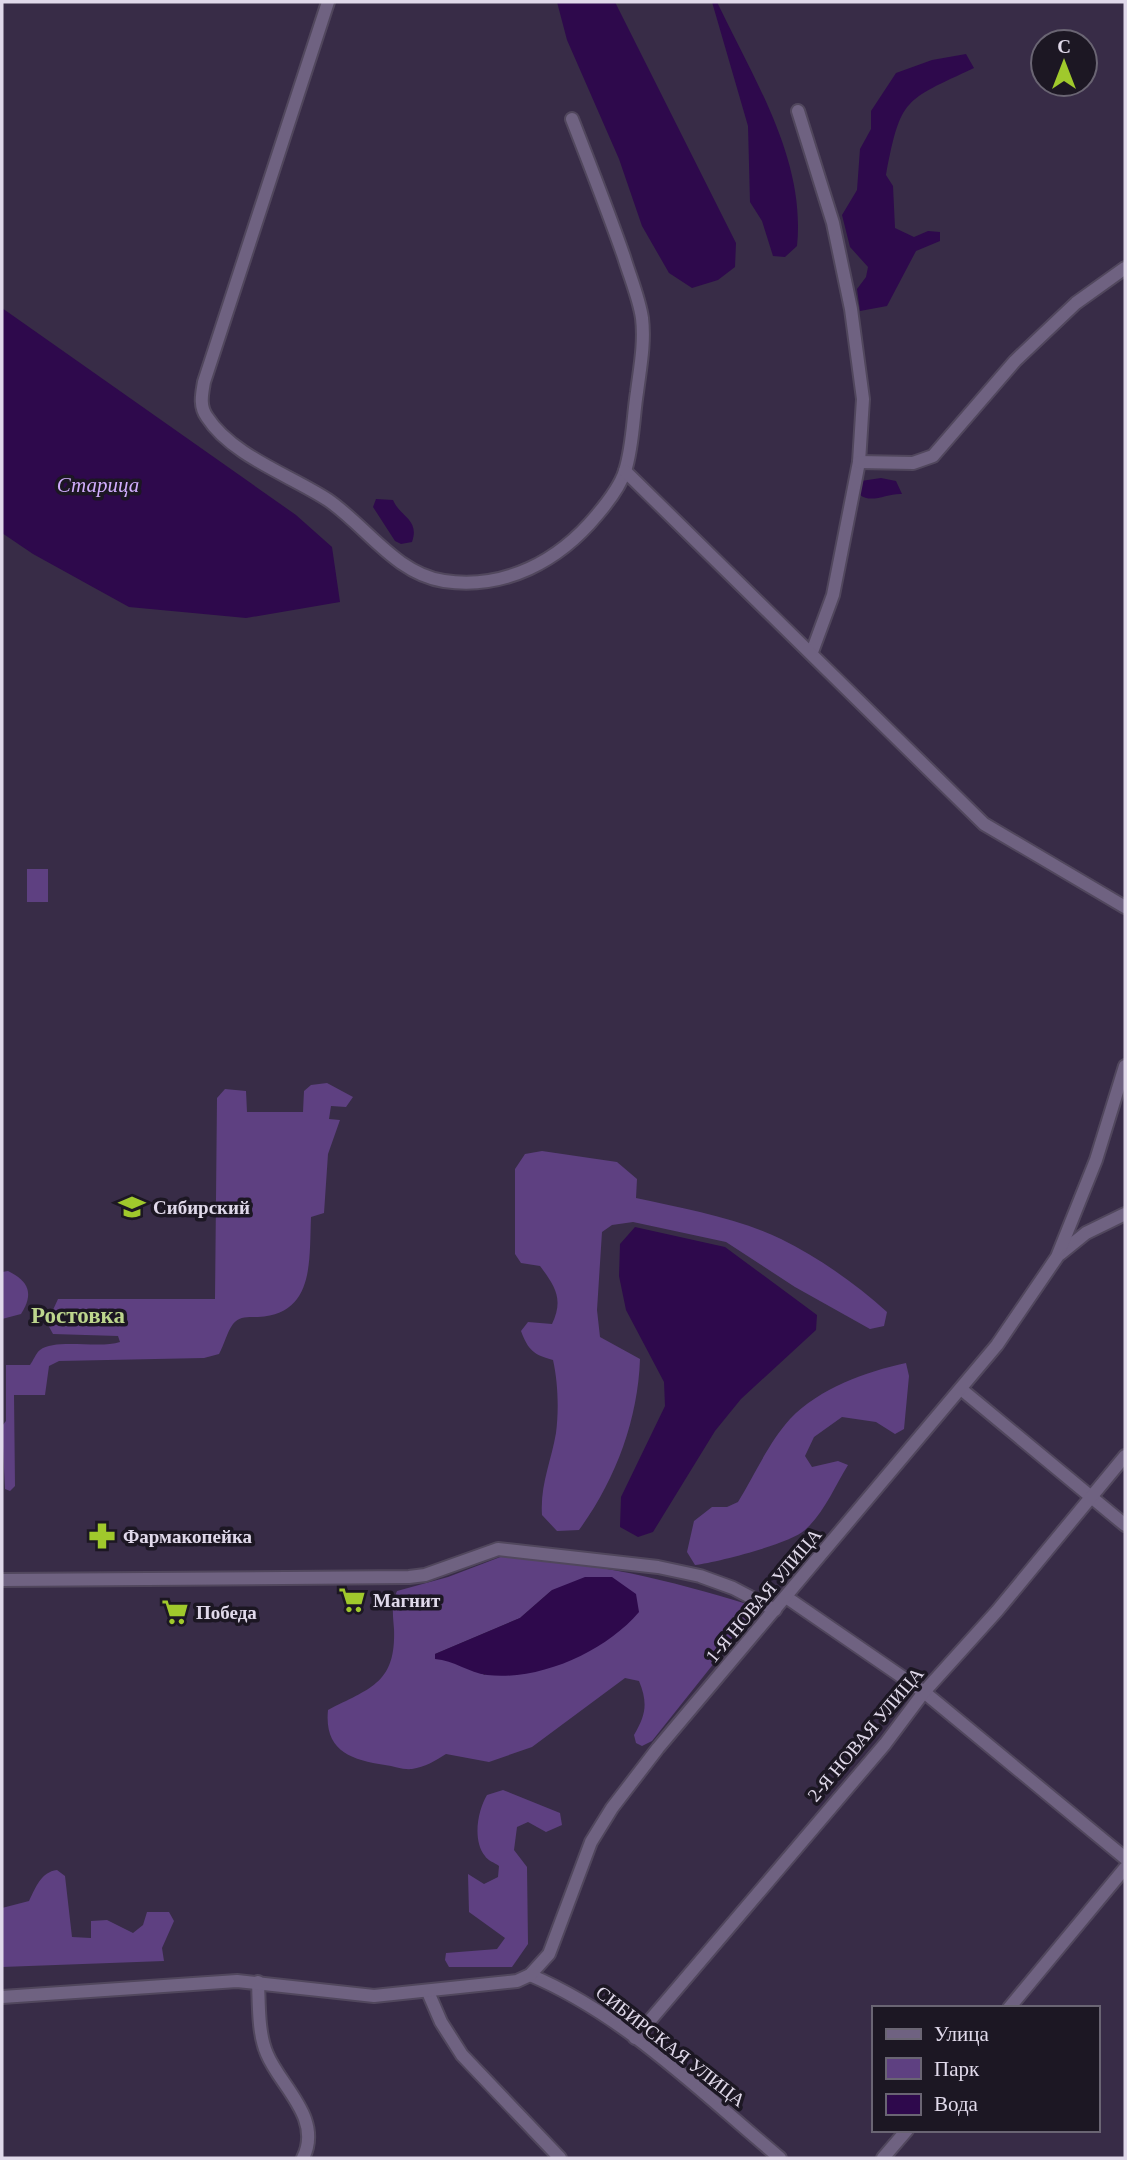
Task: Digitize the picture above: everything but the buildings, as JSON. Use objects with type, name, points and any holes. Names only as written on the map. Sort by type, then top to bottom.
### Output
[{"type":"street","points":[[328,2],[204,382],[202,407],[207,418],[264,466],[328,500],[408,566],[444,581],[480,582],[545,563],[563,551],[584,531],[615,491],[625,471],[641,362],[641,316],[609,212],[572,119]]},
{"type":"street","points":[[797,111],[833,223],[851,309],[863,399],[859,462],[833,595],[812,652]]},
{"type":"street","points":[[859,462],[913,463],[933,456],[1015,361],[1076,303],[1125,268]]},
{"type":"street","points":[[625,471],[984,824],[1125,907]]},
{"type":"street","points":[[1057,1256],[1096,1160],[1125,1066]]},
{"type":"street","points":[[1057,1256],[1086,1233],[1125,1214]]},
{"type":"street","name":"1-Я НОВАЯ УЛИЦА","points":[[530,1975],[553,1946],[580,1864],[612,1808],[658,1748],[997,1345],[1057,1256]]},
{"type":"street","points":[[961,1389],[1125,1525]]},
{"type":"street","name":"2-Я НОВАЯ УЛИЦА","points":[[635,2038],[886,1744],[924,1692],[997,1611],[1125,1456]]},
{"type":"street","points":[[2,1580],[409,1577],[425,1575],[498,1549],[658,1567],[699,1576],[733,1588],[775,1610]]},
{"type":"street","points":[[786,1597],[924,1692],[1125,1858]]},
{"type":"street","points":[[1011,2006],[1125,1868]]},
{"type":"street","points":[[2,1997],[212,1982],[257,1982],[356,1995],[428,1992],[502,1984],[530,1975]]},
{"type":"street","name":"СИБИРСКАЯ УЛИЦА","points":[[530,1975],[571,1992],[635,2038],[780,2158]]},
{"type":"street","points":[[257,1982],[267,2054],[301,2105],[307,2140],[303,2158]]},
{"type":"street","points":[[428,1992],[441,2022],[462,2055],[560,2158]]},
{"type":"street","points":[[883,2158],[905,2132]]},
{"type":"green space","points":[[27,869],[48,869],[48,902],[27,902]]},
{"type":"green space","points":[[327,1083],[353,1097],[346,1107],[331,1106],[329,1119],[340,1120],[328,1154],[324,1213],[311,1217],[308,1267],[299,1296],[277,1314],[244,1317],[235,1321],[219,1354],[204,1358],[59,1361],[49,1366],[45,1395],[14,1395],[15,1486],[10,1491],[5,1489],[2,1426],[6,1421],[6,1365],[30,1365],[39,1351],[47,1346],[120,1342],[118,1336],[53,1334],[47,1323],[58,1299],[215,1299],[217,1098],[225,1089],[246,1091],[247,1112],[303,1112],[304,1091],[311,1085]]},
{"type":"green space","points":[[542,1151],[617,1162],[637,1179],[636,1198],[728,1219],[795,1246],[850,1281],[887,1312],[884,1326],[870,1329],[795,1287],[726,1242],[633,1222],[612,1225],[602,1232],[597,1310],[600,1337],[640,1359],[635,1405],[614,1470],[592,1511],[579,1530],[557,1531],[542,1515],[544,1484],[557,1424],[555,1369],[553,1360],[536,1354],[529,1347],[521,1331],[528,1322],[552,1324],[556,1315],[556,1293],[540,1266],[521,1263],[515,1254],[515,1169],[525,1154]]},
{"type":"green space","points":[[8,1271],[21,1279],[28,1294],[21,1314],[2,1319],[2,1272]]},
{"type":"green space","points":[[906,1363],[909,1376],[904,1429],[895,1434],[876,1422],[842,1417],[814,1437],[805,1456],[812,1467],[838,1461],[848,1465],[824,1507],[805,1530],[769,1546],[695,1565],[687,1552],[694,1521],[712,1507],[727,1507],[738,1502],[790,1419],[829,1390],[875,1371]]},
{"type":"green space","points":[[503,1556],[535,1559],[598,1567],[688,1587],[750,1605],[754,1613],[652,1741],[642,1746],[636,1743],[634,1735],[643,1715],[644,1696],[639,1681],[625,1678],[532,1747],[489,1762],[446,1754],[426,1765],[409,1769],[372,1763],[342,1751],[330,1735],[328,1710],[368,1689],[385,1673],[394,1647],[393,1605],[397,1591],[448,1577]],"holes":[[[552,1590],[485,1675],[435,1654],[520,1618]]]},
{"type":"green space","points":[[503,1790],[560,1813],[562,1825],[546,1832],[528,1822],[517,1827],[514,1850],[527,1867],[528,1944],[512,1967],[449,1967],[445,1960],[446,1953],[497,1949],[505,1938],[469,1912],[468,1874],[484,1884],[498,1877],[499,1866],[487,1859],[481,1849],[478,1825],[487,1795]]},
{"type":"green space","points":[[57,1870],[65,1876],[72,1937],[91,1938],[91,1921],[107,1920],[133,1933],[143,1925],[147,1912],[169,1912],[174,1921],[162,1948],[164,1961],[2,1967],[2,1908],[29,1901],[43,1877]]},
{"type":"water","points":[[557,2],[615,2],[736,243],[735,267],[718,280],[692,288],[669,273],[642,226],[619,159],[567,40]]},
{"type":"water","points":[[712,2],[717,2],[761,90],[785,151],[798,214],[797,246],[785,257],[773,256],[762,221],[750,202],[748,126]]},
{"type":"water","points":[[966,54],[974,68],[933,88],[909,105],[896,130],[886,175],[893,186],[895,228],[914,237],[928,231],[940,232],[940,241],[916,251],[887,306],[860,311],[857,289],[866,277],[868,267],[850,247],[842,215],[857,190],[860,149],[871,129],[871,111],[896,73],[932,60]]},
{"type":"water","name":"Старица","points":[[2,308],[296,515],[332,547],[340,602],[246,618],[129,607],[33,554],[2,533]]},
{"type":"water","points":[[881,478],[896,481],[902,494],[870,499],[860,495],[861,481]]},
{"type":"water","points":[[376,499],[393,500],[411,523],[414,534],[412,542],[401,544],[395,541],[373,507]]},
{"type":"water","points":[[635,1227],[725,1247],[817,1315],[816,1330],[741,1399],[715,1431],[653,1532],[638,1537],[620,1527],[621,1497],[665,1406],[664,1382],[626,1310],[619,1276],[620,1244]]},
{"type":"water","points":[[585,1577],[612,1577],[636,1594],[639,1612],[608,1640],[590,1651],[549,1668],[507,1676],[480,1674],[435,1659],[435,1654],[520,1618],[552,1590]]},
{"type":"place","name":"Сибирский","points":[[132,1207]]},
{"type":"place","name":"Фармакопейка","points":[[102,1536]]},
{"type":"place","name":"Магнит","points":[[352,1600]]},
{"type":"place","name":"Победа","points":[[175,1612]]},
{"type":"district","name":"Ростовка","points":[[78,1315]]}]
